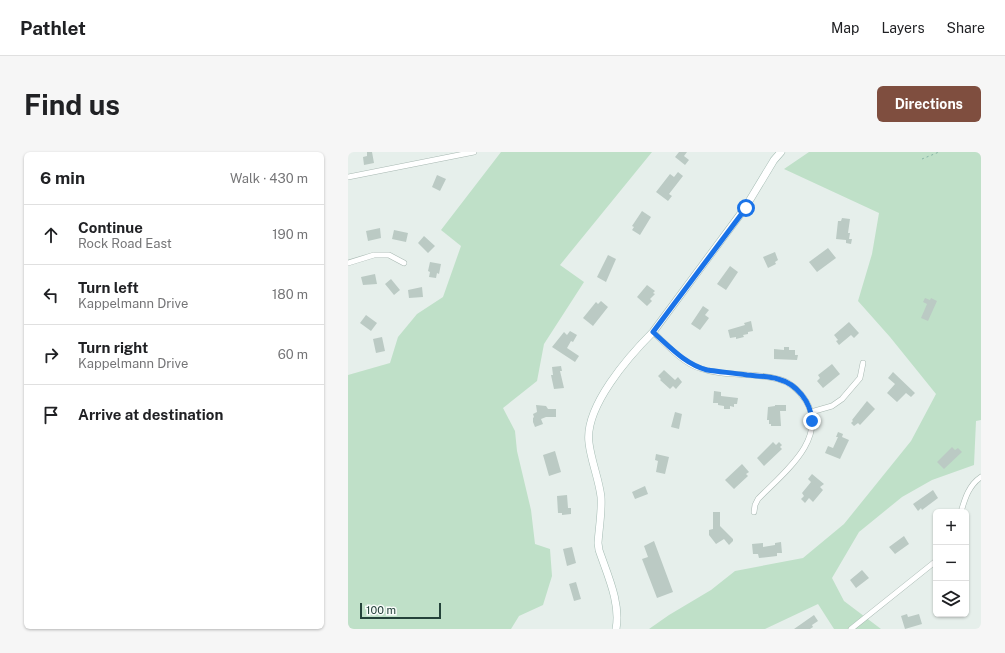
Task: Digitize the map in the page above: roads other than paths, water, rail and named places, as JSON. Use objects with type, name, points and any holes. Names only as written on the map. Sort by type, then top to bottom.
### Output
[{"type":"street","points":[[440,159],[445,152]]},
{"type":"street","points":[[348,177],[474,152]]},
{"type":"street","points":[[616,629],[617,622],[614,596],[598,543],[601,498],[588,443],[589,430],[593,416],[607,389],[635,350],[653,332],[746,208],[774,160],[781,152]]},
{"type":"street","points":[[348,263],[374,255],[389,255],[404,263]]},
{"type":"street","points":[[653,332],[685,361],[699,368],[771,377],[785,381],[799,392],[811,412],[811,431],[806,446],[798,458],[758,499],[754,512]]},
{"type":"street","points":[[811,412],[832,406],[842,399],[860,378],[863,364]]},
{"type":"street","points":[[962,509],[965,497],[971,486],[981,477]]},
{"type":"street","points":[[851,629],[933,563]]}]
